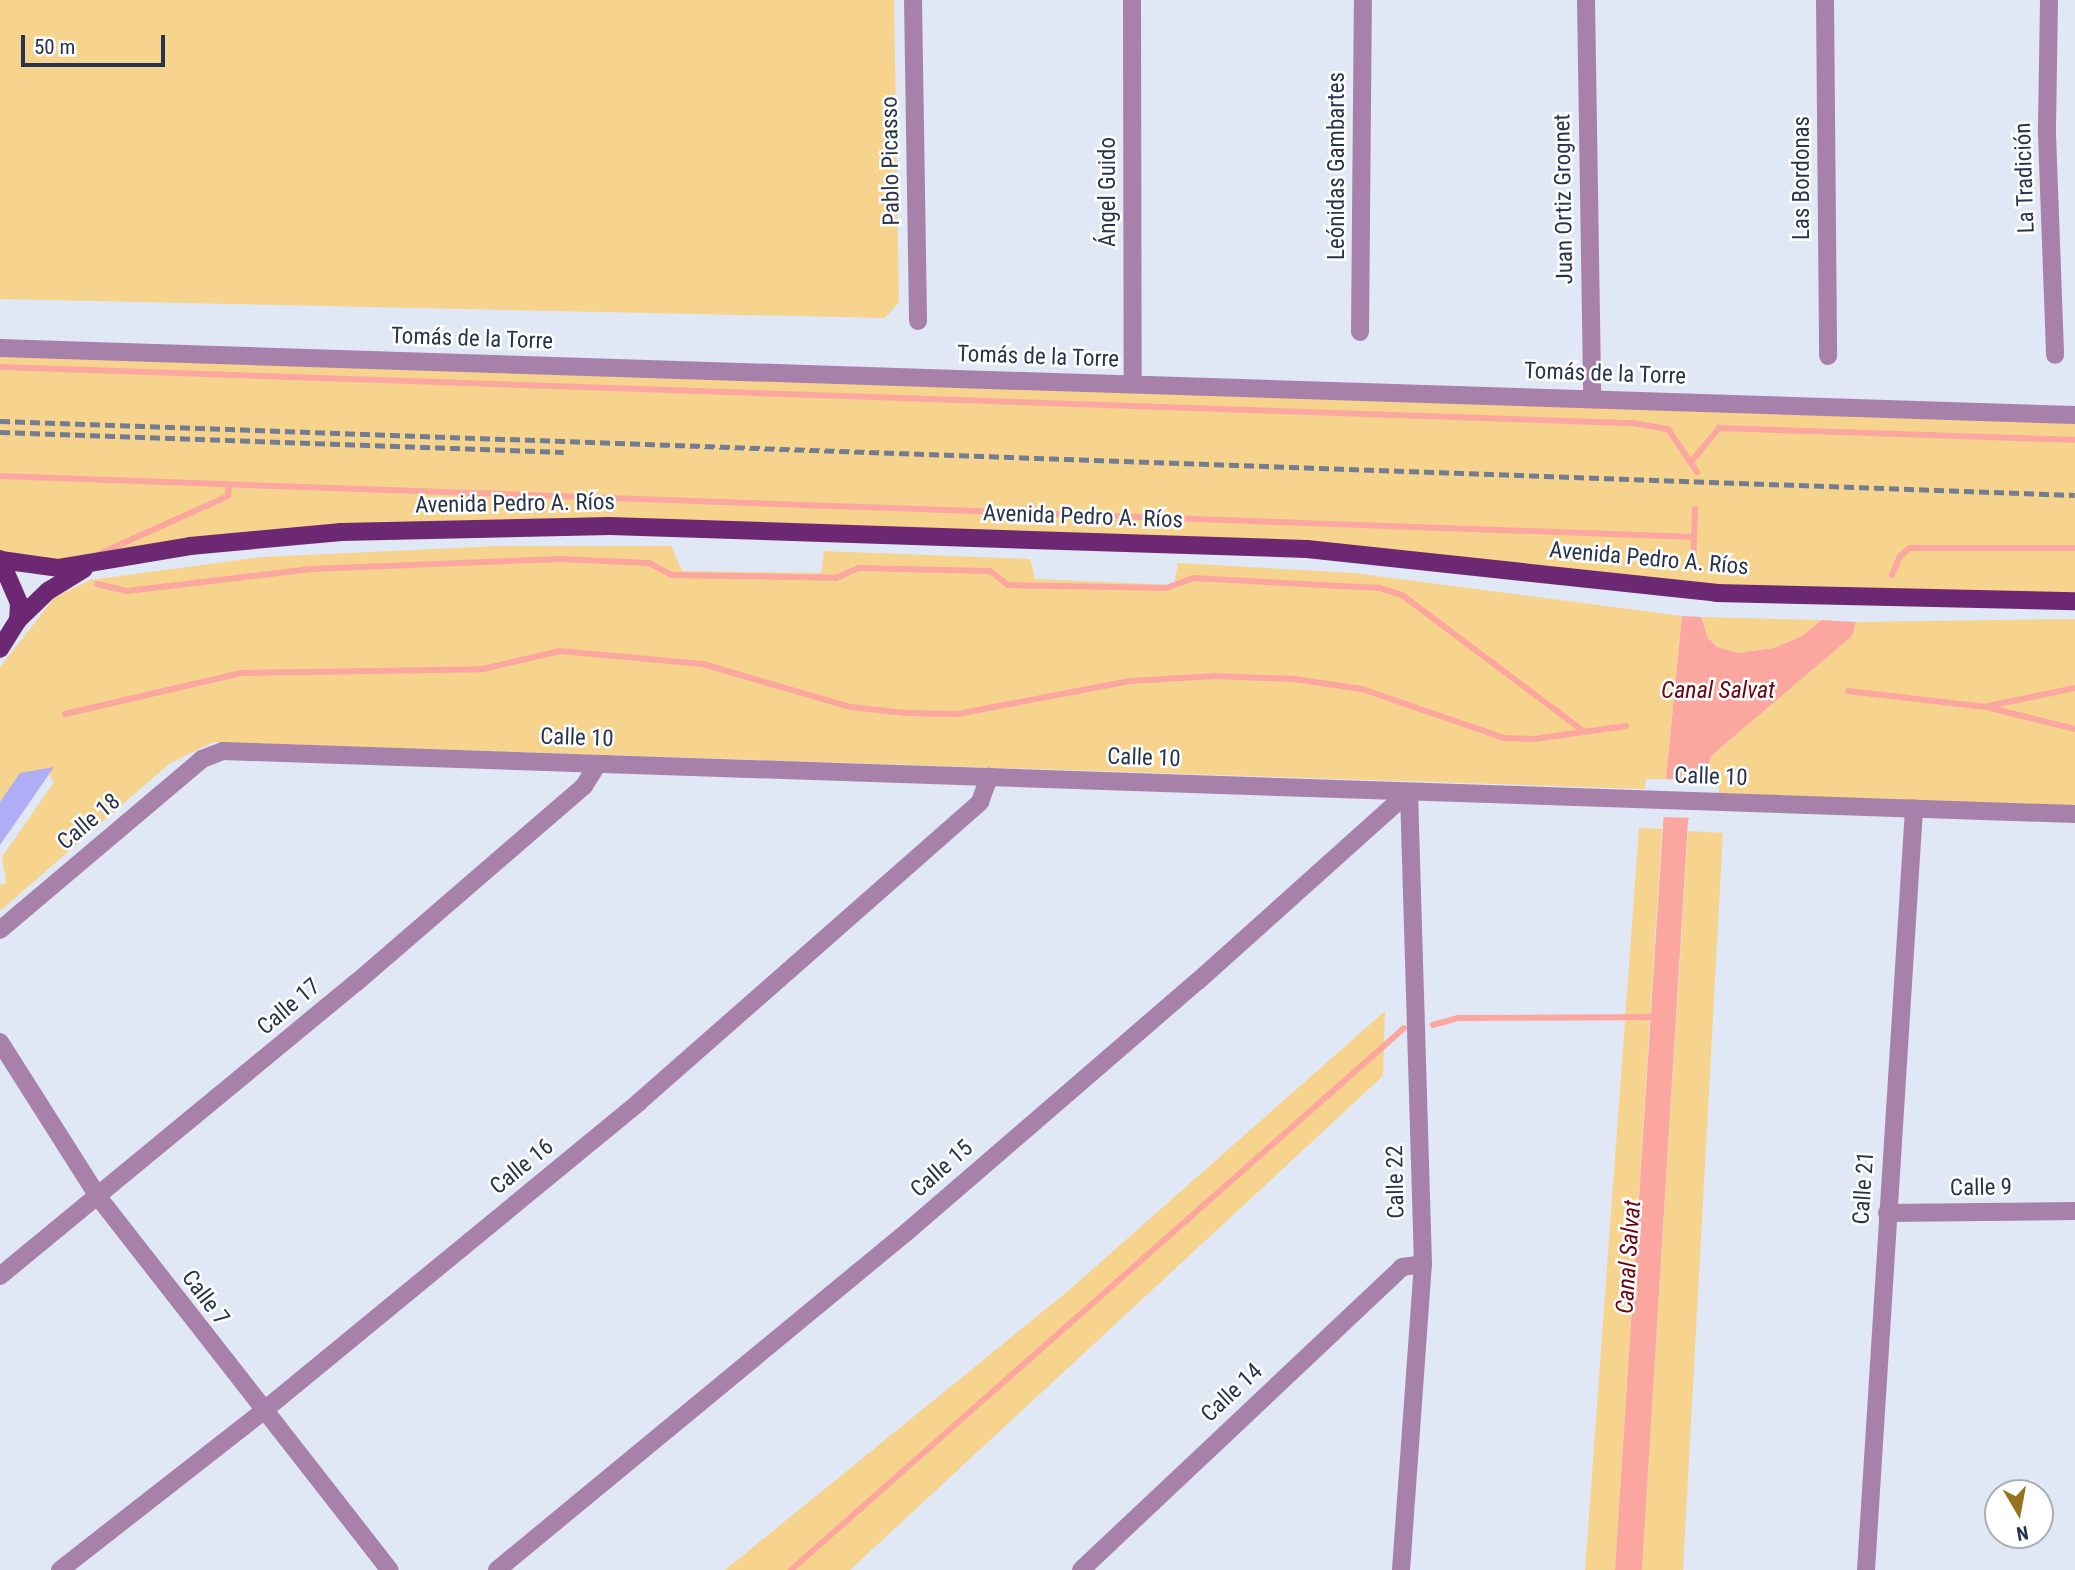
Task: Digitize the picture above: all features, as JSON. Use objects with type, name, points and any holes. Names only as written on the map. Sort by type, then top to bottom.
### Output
[{"type":"main road","name":"Avenida Pedro A. Ríos","points":[[1,560],[40,569],[90,566],[190,546],[341,532],[610,526],[1307,548],[1716,593],[2075,601]]},
{"type":"main road","points":[[1,560],[15,589],[19,620]]},
{"type":"main road","name":"Avenida Pedro A. Ríos","points":[[0,649],[19,620],[48,592],[90,566]]},
{"type":"street","name":"Pablo Picasso","points":[[913,0],[918,321]]},
{"type":"street","name":"Ángel Guido","points":[[1132,0],[1133,384]]},
{"type":"street","name":"Leónidas Gambartes","points":[[1360,331],[1363,0]]},
{"type":"street","name":"Juan Ortiz Grognet","points":[[1586,0],[1592,398]]},
{"type":"street","name":"Las Bordonas","points":[[1825,0],[1828,356]]},
{"type":"street","name":"La Tradición","points":[[2049,0],[2048,134],[2055,355]]},
{"type":"street","name":"Tomás de la Torre","points":[[0,348],[2075,415]]},
{"type":"street","name":"Calle 10","points":[[212,754],[598,764],[2075,814]]},
{"type":"street","name":"Calle 18","points":[[0,930],[212,754]]},
{"type":"street","name":"Calle 17","points":[[0,1276],[99,1198],[584,786],[598,764]]},
{"type":"street","name":"Calle 16","points":[[60,1570],[262,1412],[639,1102],[980,802],[989,777]]},
{"type":"street","name":"Calle 22","points":[[1401,1570],[1423,1264],[1409,792]]},
{"type":"street","name":"Calle 15","points":[[497,1570],[908,1231],[1198,981],[1409,792]]},
{"type":"street","name":"Calle 21","points":[[1866,1570],[1914,809]]},
{"type":"street","name":"Calle 7","points":[[0,1042],[99,1198],[262,1412],[390,1570]]},
{"type":"street","name":"Calle 9","points":[[1887,1213],[2075,1211]]},
{"type":"street","name":"Calle 14","points":[[1081,1570],[1402,1267],[1423,1264]]},
{"type":"shaded area","points":[[0,0],[894,0],[899,302],[885,318],[0,299]]},
{"type":"shaded area","points":[[0,348],[2075,415],[2075,601],[1716,593],[1485,565],[610,526],[341,532],[90,566],[0,559]]},
{"type":"shaded area","points":[[499,546],[671,546],[682,571],[821,573],[824,551],[1030,559],[1035,579],[1174,585],[1178,563],[1354,573],[1682,616],[1666,779],[1646,779],[1645,789],[213,742],[169,764],[0,911],[0,885],[6,883],[2,857],[54,782],[49,775],[53,767],[0,802],[0,667],[55,597],[90,580],[262,557]]},
{"type":"shaded area","points":[[1701,617],[1822,620],[1802,636],[1774,648],[1738,653],[1717,647],[1708,638]]},
{"type":"shaded area","points":[[2075,619],[2075,808],[1719,793],[1719,781],[1700,780],[1711,756],[1852,636],[1856,622]]},
{"type":"shaded area","points":[[1639,828],[1662,829],[1615,1570],[1585,1570]]},
{"type":"shaded area","points":[[1688,831],[1723,833],[1683,1570],[1642,1570]]},
{"type":"shaded area","points":[[1385,1011],[1383,1076],[850,1570],[725,1570],[1068,1291]]},
{"type":"water","name":"Canal Salvat","points":[[1682,616],[1701,617],[1708,638],[1717,647],[1738,653],[1774,648],[1802,636],[1822,620],[1856,622],[1852,636],[1711,756],[1688,821],[1642,1570],[1615,1570],[1666,779]]},
{"type":"pier","points":[[1662,779],[1704,780],[1693,818],[1660,817]]},
{"type":"building","points":[[54,767],[0,845],[0,802],[20,773]]},
{"type":"waterway","points":[[1,367],[1633,423],[1668,429],[1697,472]]},
{"type":"waterway","name":"Canal Salvat","points":[[1691,462],[1719,428],[2075,440]]},
{"type":"waterway","points":[[0,476],[1694,537]]},
{"type":"waterway","points":[[99,554],[228,496],[229,485]]},
{"type":"waterway","name":"Canal Salvat","points":[[1693,566],[1695,509]]},
{"type":"waterway","points":[[1892,575],[1900,556],[1910,548],[2075,548]]},
{"type":"waterway","points":[[97,584],[127,591],[311,569],[561,559],[649,563],[672,575],[836,578],[858,568],[990,571],[1008,585],[1166,588],[1193,578],[1380,588],[1402,595],[1583,731]]},
{"type":"waterway","points":[[65,714],[241,673],[483,669],[560,651],[703,664],[850,707],[906,713],[957,714],[1130,681],[1215,676],[1294,679],[1362,689],[1504,738],[1534,739],[1626,726]]},
{"type":"waterway","points":[[1988,706],[2075,688]]},
{"type":"waterway","points":[[1848,691],[1986,707],[2075,729]]},
{"type":"waterway","points":[[1433,1025],[1458,1018],[1661,1017]]},
{"type":"waterway","points":[[791,1570],[1404,1028]]},
{"type":"railway","points":[[0,421],[2075,495]]},
{"type":"railway","points":[[0,432],[564,452]]}]
